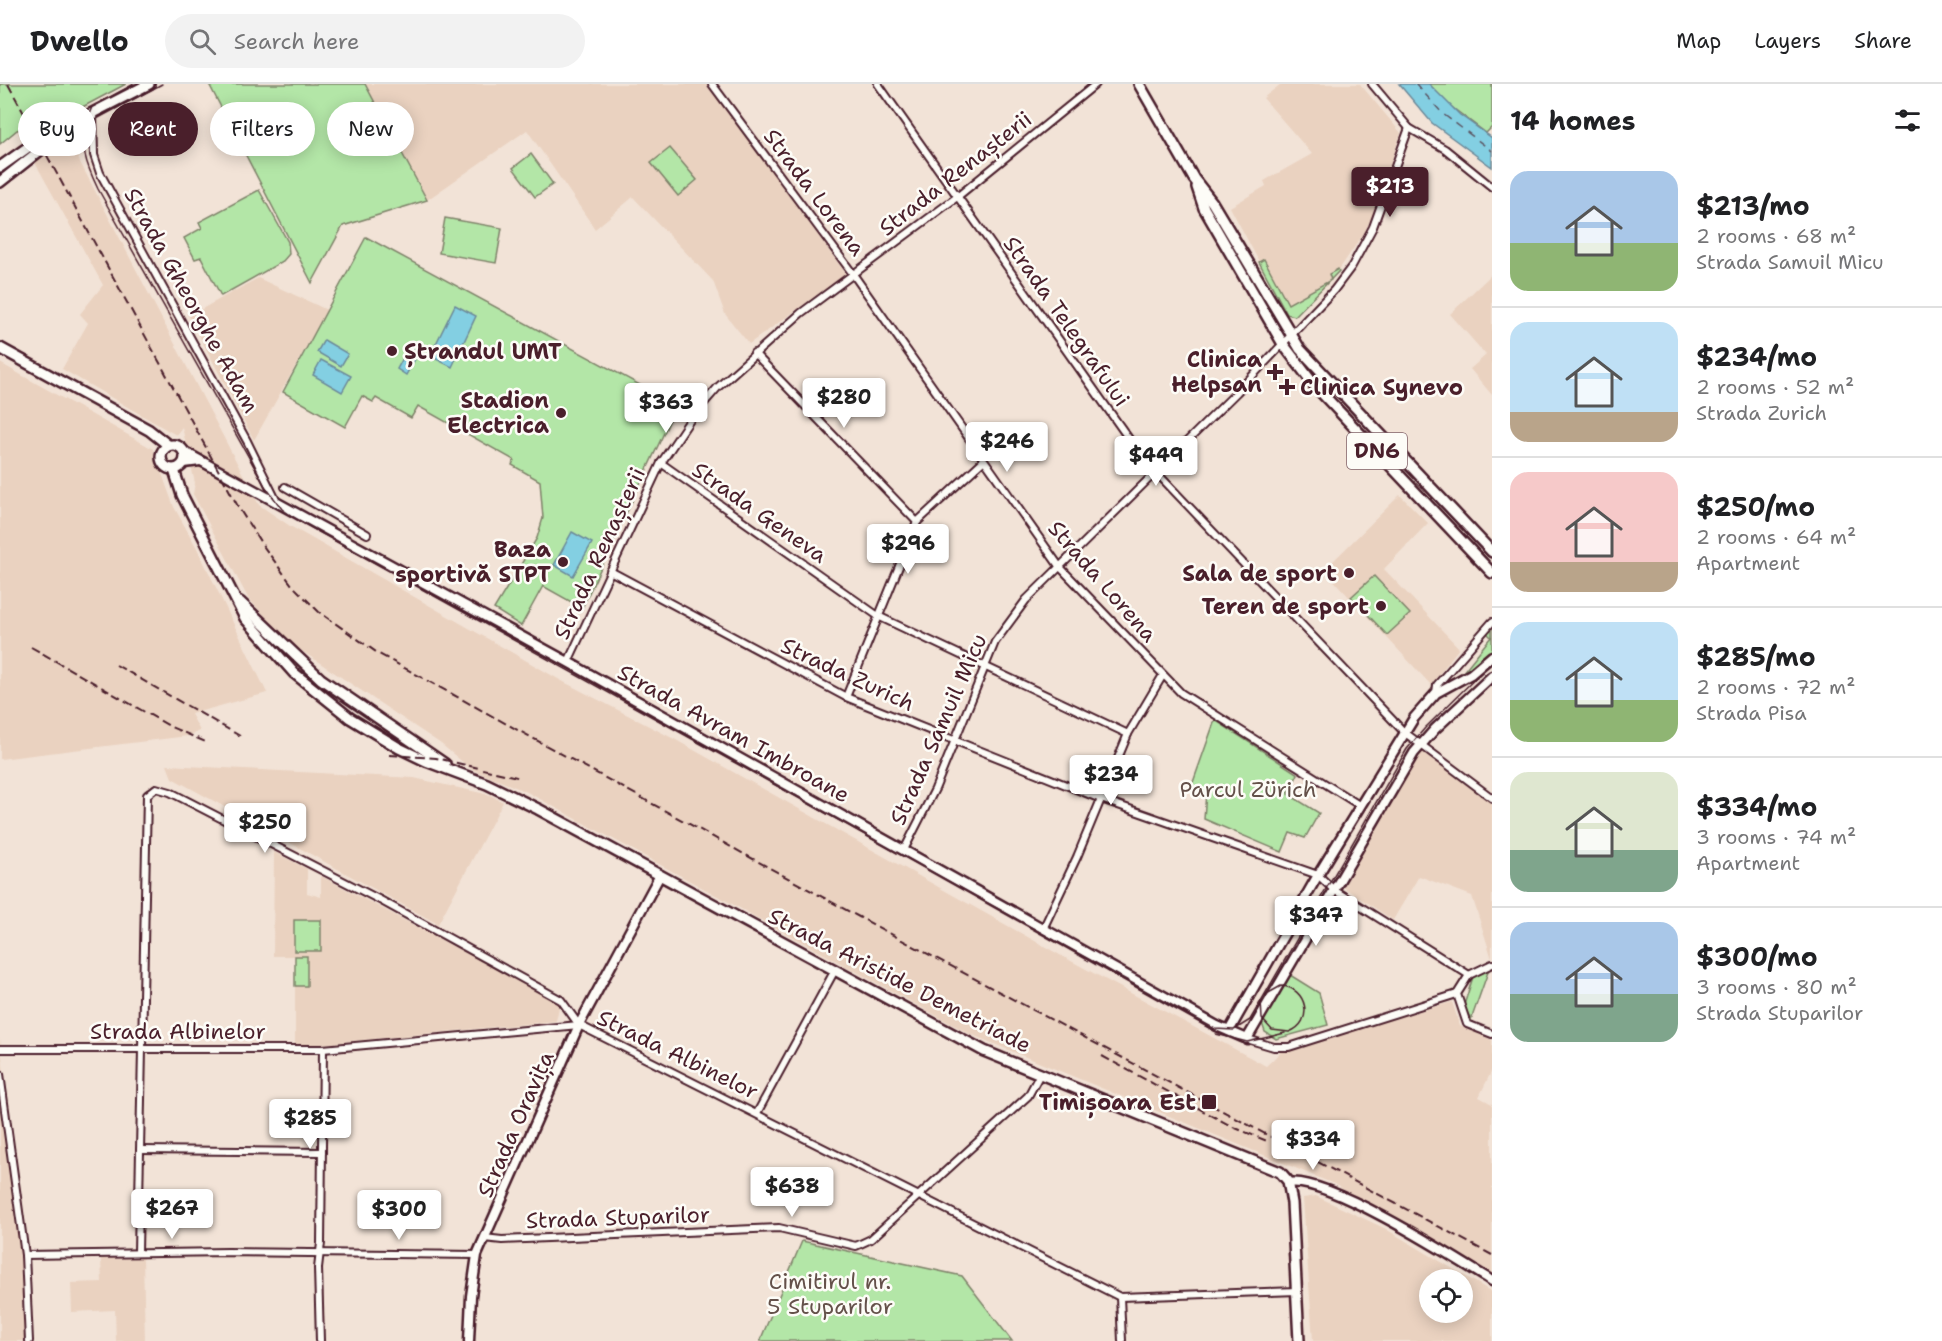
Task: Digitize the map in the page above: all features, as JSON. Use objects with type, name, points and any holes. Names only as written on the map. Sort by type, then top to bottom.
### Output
[{"type":"main road","points":[[96,111],[149,84]]},
{"type":"main road","name":"DN6","points":[[1139,84],[1194,179],[1218,212],[1290,335],[1324,377],[1492,552]]},
{"type":"main road","points":[[0,167],[18,154]]},
{"type":"main road","points":[[0,182],[33,156]]},
{"type":"main road","name":"DN6","points":[[1194,179],[1204,208],[1283,345],[1315,386],[1492,573]]},
{"type":"main road","points":[[0,348],[149,430],[168,445]]},
{"type":"main road","points":[[175,444],[183,451],[184,464],[174,470],[168,467],[163,460],[163,451],[168,445],[175,444]]},
{"type":"main road","name":"Strada Aristide Demetriade","points":[[174,470],[182,495],[245,618],[262,641],[310,687],[350,718],[399,748],[507,793],[984,1051],[1266,1165],[1284,1174],[1289,1183]]},
{"type":"main road","name":"Strada Aristide Demetriade","points":[[232,593],[290,652],[321,679],[457,772]]},
{"type":"main road","points":[[1289,1183],[1299,1341]]},
{"type":"street","name":"Strada Lorena","points":[[712,84],[853,274],[1059,566],[1181,693],[1359,806]]},
{"type":"street","name":"Strada Telegrafului","points":[[878,84],[1134,446],[1155,471],[1404,732],[1492,798]]},
{"type":"street","name":"Strada Renașterii","points":[[568,662],[661,463],[711,394],[754,352],[853,274],[957,197],[1096,84]]},
{"type":"street","points":[[1374,85],[1409,128],[1445,149],[1492,187]]},
{"type":"street","name":"Strada Samuil Micu","points":[[904,850],[955,742],[985,665],[1007,624],[1059,566],[1237,392],[1334,290],[1364,244],[1381,209],[1409,128]]},
{"type":"street","name":"Strada Gheorghe Adam","points":[[94,156],[100,173],[242,432],[276,500]]},
{"type":"street","points":[[754,352],[916,522]]},
{"type":"street","name":"Strada Avram Imbroane","points":[[183,451],[568,662],[1043,929],[1247,1039]]},
{"type":"street","points":[[184,464],[201,461]]},
{"type":"street","points":[[846,698],[916,522],[983,461]]},
{"type":"street","name":"Strada Geneva","points":[[661,463],[878,616],[1128,734]]},
{"type":"street","points":[[285,487],[367,534]]},
{"type":"street","name":"Strada Zurich","points":[[610,571],[846,698],[1101,799],[1318,875]]},
{"type":"street","points":[[1436,693],[1437,685],[1492,622]]},
{"type":"street","points":[[1229,1031],[1318,875],[1404,732],[1436,693],[1471,674],[1492,656]]},
{"type":"street","points":[[1043,929],[1128,734],[1163,675]]},
{"type":"street","points":[[1492,676],[1420,745],[1247,1039],[1285,1047],[1457,994],[1469,975],[1492,964]]},
{"type":"street","points":[[138,1252],[147,795],[156,788],[170,792],[380,900],[561,1000],[579,1025]]},
{"type":"street","name":"Strada Oravița","points":[[469,1341],[471,1296],[477,1255],[579,1025],[660,875]]},
{"type":"street","points":[[1318,875],[1334,890],[1469,975]]},
{"type":"street","points":[[757,1113],[835,970]]},
{"type":"street","points":[[1457,994],[1467,1024],[1492,1034]]},
{"type":"street","name":"Strada Albinelor","points":[[0,1049],[323,1049],[579,1025],[1120,1297],[1297,1291]]},
{"type":"street","points":[[320,1341],[323,1049]]},
{"type":"street","points":[[0,1074],[25,1255],[29,1341]]},
{"type":"street","name":"Strada Stuparilor","points":[[484,1238],[502,1240],[779,1228],[856,1246],[871,1239],[1028,1096],[1040,1074]]},
{"type":"street","points":[[140,1150],[322,1152]]},
{"type":"street","name":"Strada Aristide Demetriade","points":[[1289,1183],[1303,1182],[1338,1195],[1429,1242],[1492,1281]]},
{"type":"street","points":[[25,1255],[138,1252],[477,1255]]},
{"type":"street","points":[[1120,1297],[1122,1341]]},
{"type":"shaded area","points":[[365,84],[708,84],[846,274],[749,344],[725,314],[713,281],[633,197],[595,229],[527,130],[427,200],[403,156],[414,156],[414,102],[375,102]]},
{"type":"shaded area","points":[[1281,84],[1360,84],[1401,133],[1372,217],[1364,233],[1332,280],[1295,316],[1287,314],[1230,207],[1266,186],[1264,181],[1312,154],[1263,98]]},
{"type":"shaded area","points":[[31,156],[77,156],[259,505],[290,526],[560,680],[676,740],[1060,955],[1266,1066],[1282,1051],[1290,1048],[1452,1002],[1460,1026],[1492,1040],[1492,1070],[1479,1097],[1492,1104],[1492,1277],[1334,1184],[970,1034],[527,792],[471,769],[441,744],[290,643],[248,598],[193,494],[195,483],[182,427],[176,435],[62,369],[88,323],[80,314],[103,285]]},
{"type":"shaded area","points":[[1492,274],[1492,395],[1470,369],[1486,355],[1450,314]]},
{"type":"shaded area","points":[[258,278],[327,310],[254,440],[189,316]]},
{"type":"shaded area","points":[[0,363],[153,449],[174,507],[198,550],[267,693],[191,714],[200,731],[188,736],[0,759]]},
{"type":"shaded area","points":[[1400,495],[1428,523],[1384,569],[1459,648],[1431,685],[1324,570]]},
{"type":"shaded area","points":[[1421,751],[1492,803],[1492,959],[1472,896],[1419,876],[1393,920],[1343,887]]},
{"type":"shaded area","points":[[167,765],[414,778],[490,795],[503,802],[438,924],[172,778]]},
{"type":"shaded area","points":[[274,852],[307,869],[307,893],[321,897],[321,876],[560,1003],[556,1021],[322,1044],[295,1044],[295,956],[273,956]]},
{"type":"shaded area","points":[[0,1039],[25,1255],[29,1341],[0,1341]]},
{"type":"shaded area","points":[[1316,1196],[1384,1228],[1453,1269],[1419,1269],[1419,1323],[1473,1323],[1473,1281],[1492,1292],[1492,1341],[1313,1341],[1303,1198]]},
{"type":"shaded area","points":[[143,1258],[145,1341],[116,1341],[115,1310],[72,1312],[71,1283],[102,1282],[101,1259]]},
{"type":"green space","points":[[0,84],[126,84],[92,102],[18,102],[18,130],[0,144]]},
{"type":"green space","points":[[209,84],[365,84],[375,102],[327,102],[327,156],[403,156],[427,200],[343,226],[312,283],[246,156],[315,156],[315,102],[218,102]]},
{"type":"green space","points":[[1429,84],[1492,84],[1492,127],[1486,133],[1445,102]]},
{"type":"green space","points":[[670,148],[697,180],[678,196],[651,163]]},
{"type":"green space","points":[[531,154],[553,184],[535,197],[513,168]]},
{"type":"green space","points":[[259,190],[288,242],[289,254],[283,261],[221,296],[201,257],[195,259],[184,238],[202,228],[199,222]]},
{"type":"green space","points":[[445,218],[502,228],[496,263],[439,253]]},
{"type":"green space","points":[[366,237],[677,405],[582,608],[543,586],[521,626],[494,609],[537,538],[543,518],[540,481],[512,465],[514,460],[418,406],[411,418],[376,398],[373,402],[362,396],[345,427],[283,392]]},
{"type":"green space","points":[[1264,259],[1288,304],[1329,281],[1295,316],[1287,314],[1259,262]]},
{"type":"green space","points":[[1338,269],[1339,271],[1331,279],[1329,274]]},
{"type":"green space","name":"Teren de sport","points":[[1374,576],[1410,614],[1387,635],[1351,597]]},
{"type":"green space","points":[[1492,627],[1492,653],[1477,667],[1459,677],[1491,637],[1487,633]]},
{"type":"green space","name":"Parcul Zürich","points":[[1215,720],[1298,774],[1288,794],[1319,813],[1305,838],[1290,833],[1282,852],[1204,819],[1206,792],[1191,788]]},
{"type":"green space","points":[[294,920],[321,920],[321,951],[294,951]]},
{"type":"green space","points":[[295,956],[307,956],[307,986],[295,986]]},
{"type":"green space","points":[[1489,969],[1471,1020],[1464,1005],[1473,977]]},
{"type":"green space","points":[[1290,975],[1319,993],[1328,1025],[1276,1039],[1265,1032],[1262,1023]]},
{"type":"green space","name":"Cimitirul nr. 5 Stuparilor","points":[[802,1241],[962,1276],[1012,1341],[760,1341]]},
{"type":"water","points":[[1399,84],[1429,84],[1460,115],[1492,138],[1492,167],[1432,123]]},
{"type":"water","points":[[455,305],[476,316],[452,367],[430,356]]},
{"type":"water","points":[[324,340],[348,354],[341,366],[317,352]]},
{"type":"water","points":[[409,347],[419,352],[406,375],[397,369]]},
{"type":"water","points":[[321,360],[351,376],[342,392],[313,375]]},
{"type":"water","points":[[572,532],[592,543],[573,576],[554,565]]},
{"type":"ferry route","points":[[1416,84],[1443,114],[1492,151]]},
{"type":"tram line","points":[[96,105],[134,84]]},
{"type":"tram line","points":[[162,84],[91,122],[84,138],[87,164],[98,189],[265,486],[282,509],[299,521],[1215,1029],[1234,1030],[1250,1020],[1407,749],[1425,728],[1492,662]]},
{"type":"tram line","points":[[1261,1001],[1262,1019],[1272,1030],[1289,1032],[1302,1021],[1305,1014],[1304,1006],[1297,992],[1281,986],[1265,995]]},
{"type":"tram line","points":[[1216,1034],[1247,1042],[1285,1033]]},
{"type":"railway","points":[[8,84],[240,510],[292,585],[319,612],[379,654],[859,917],[1492,1255]]},
{"type":"railway","points":[[31,647],[171,727],[208,743]]},
{"type":"railway","points":[[116,665],[240,736]]},
{"type":"railway","points":[[389,755],[436,758],[521,778]]},
{"type":"railway","points":[[1102,1056],[1233,1127],[1267,1141]]},
{"type":"place","name":"Ștrandul UMT","points":[[392,351]]},
{"type":"place","name":"Clinica Helpsan","points":[[1275,372]]},
{"type":"place","name":"Clinica Synevo","points":[[1287,387]]},
{"type":"place","name":"Stadion Electrica","points":[[561,413]]},
{"type":"place","name":"Baza sportivă STPT","points":[[563,562]]},
{"type":"place","name":"Sala de sport","points":[[1349,573]]},
{"type":"place","name":"Teren de sport","points":[[1381,606]]},
{"type":"place","name":"Timișoara Est","points":[[1209,1102]]}]
